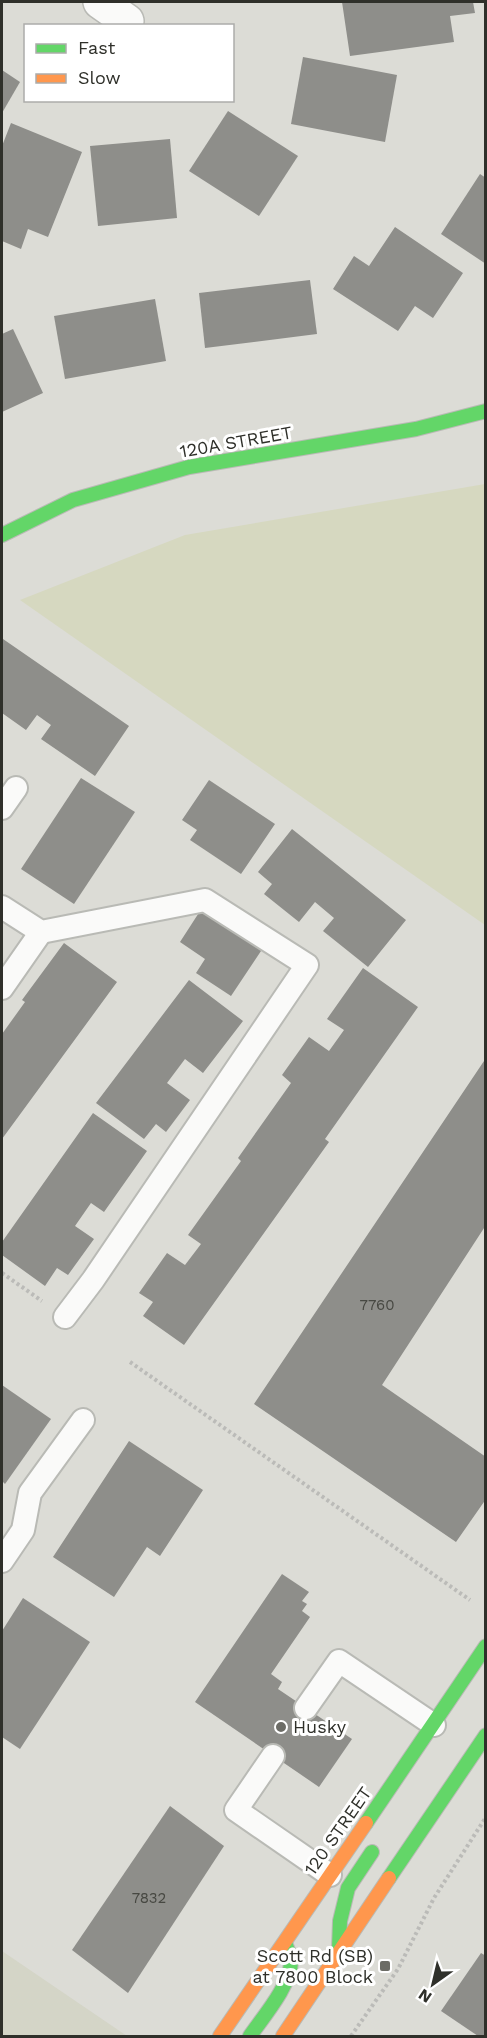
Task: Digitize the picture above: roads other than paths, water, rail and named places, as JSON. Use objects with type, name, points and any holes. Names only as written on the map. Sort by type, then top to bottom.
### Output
[{"type":"main road","name":"120A STREET","points":[[2,535],[73,501],[189,467],[416,429],[486,411]]},
{"type":"main road","name":"120 STREET","points":[[220,2037],[330,1875],[435,1736],[486,1646]]},
{"type":"main road","points":[[283,2037],[486,1735]]},
{"type":"main road","points":[[339,1953],[340,1921],[348,1888],[380,1841]]},
{"type":"main road","points":[[250,2037],[278,1995],[290,1971],[291,1958],[284,1942]]},
{"type":"street","points":[[100,2],[127,21]]},
{"type":"lane","points":[[2,808],[16,788]]},
{"type":"lane","points":[[2,907],[41,932],[205,900],[307,965],[93,1280],[65,1317]]},
{"type":"lane","points":[[2,988],[41,932]]},
{"type":"lane","points":[[2,1561],[23,1530],[30,1492],[83,1420]]},
{"type":"lane","points":[[306,1708],[339,1661],[435,1736]]},
{"type":"lane","points":[[273,1756],[236,1810],[330,1875]]},
{"type":"place","name":"Husky","points":[[281,1727]]},
{"type":"place","name":"Scott Rd (SB) at 7800 Block","points":[[385,1966]]}]
